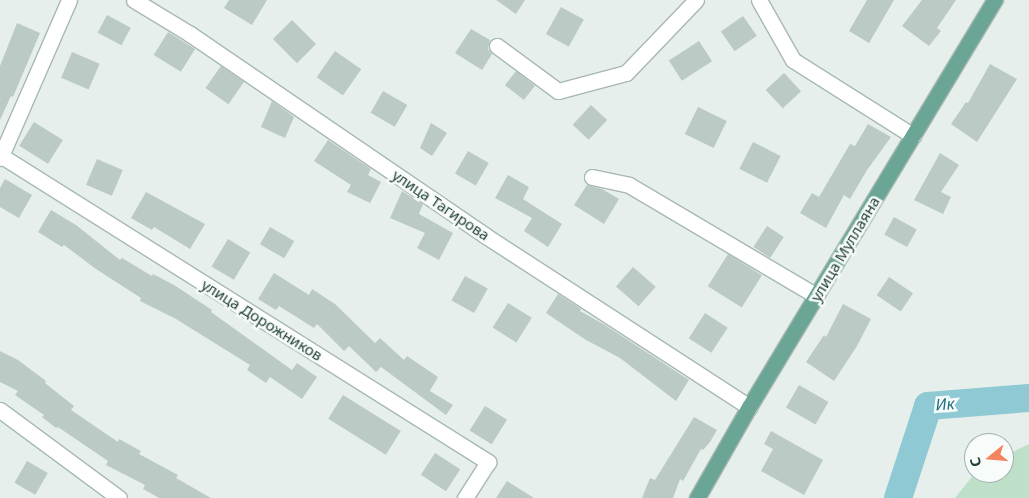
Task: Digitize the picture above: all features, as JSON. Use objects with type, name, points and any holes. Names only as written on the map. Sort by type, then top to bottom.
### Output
[{"type":"main road","name":"улица Муллаяна","points":[[697,498],[749,407],[995,0]]},
{"type":"street","points":[[0,156],[69,0]]},
{"type":"street","name":"улица Тагирова","points":[[134,0],[190,34],[486,236],[749,407]]},
{"type":"street","points":[[497,46],[558,91],[626,73],[696,0]]},
{"type":"street","points":[[759,0],[793,60],[913,136]]},
{"type":"street","name":"улица Дорожников","points":[[0,156],[488,462],[465,498]]},
{"type":"street","points":[[592,177],[629,185],[817,296]]},
{"type":"street","points":[[0,410],[119,498]]},
{"type":"green space","points":[[1029,444],[1029,498],[955,498],[967,483],[1014,483],[1014,451]]},
{"type":"building","points":[[229,0],[267,0],[252,25],[224,8]]},
{"type":"building","points":[[496,0],[525,0],[516,14]]},
{"type":"building","points":[[867,0],[894,0],[869,43],[849,31]]},
{"type":"building","points":[[922,0],[956,0],[937,28],[941,31],[929,46],[902,26]]},
{"type":"building","points":[[561,7],[584,20],[569,47],[546,34]]},
{"type":"building","points":[[107,15],[131,28],[121,45],[98,33]]},
{"type":"building","points":[[743,16],[757,36],[735,51],[721,31]]},
{"type":"building","points":[[292,20],[316,44],[297,63],[273,39]]},
{"type":"building","points":[[17,23],[40,33],[13,97],[11,96],[0,120],[0,66]]},
{"type":"building","points":[[471,29],[490,40],[488,49],[492,54],[482,70],[455,53]]},
{"type":"building","points":[[168,32],[195,49],[181,72],[154,55]]},
{"type":"building","points":[[699,41],[712,61],[682,81],[669,61]]},
{"type":"building","points":[[335,51],[361,69],[343,96],[317,77]]},
{"type":"building","points":[[72,52],[100,64],[89,89],[61,78]]},
{"type":"building","points":[[990,64],[1017,79],[977,142],[951,124],[966,102],[968,103]]},
{"type":"building","points":[[221,66],[244,82],[228,104],[206,88]]},
{"type":"building","points":[[516,71],[535,86],[524,100],[505,85]]},
{"type":"building","points":[[784,73],[801,91],[783,108],[766,90]]},
{"type":"building","points":[[383,91],[407,105],[395,127],[370,113]]},
{"type":"building","points":[[272,101],[294,117],[285,138],[261,127]]},
{"type":"building","points":[[591,105],[607,120],[589,140],[573,125]]},
{"type":"building","points":[[698,107],[727,121],[714,148],[685,134]]},
{"type":"building","points":[[34,122],[63,140],[48,164],[19,146]]},
{"type":"building","points":[[431,123],[447,133],[432,156],[420,148]]},
{"type":"building","points":[[868,124],[891,137],[867,170],[850,199],[844,195],[826,228],[800,213],[812,193],[819,197],[850,144],[855,146]]},
{"type":"building","points":[[328,140],[371,169],[368,175],[381,182],[370,203],[347,192],[351,185],[314,161]]},
{"type":"building","points":[[753,142],[781,156],[767,183],[739,169]]},
{"type":"building","points":[[468,151],[489,163],[476,186],[455,174]]},
{"type":"building","points":[[940,153],[959,165],[941,192],[951,197],[943,214],[914,200]]},
{"type":"building","points":[[97,159],[123,170],[112,196],[86,185]]},
{"type":"building","points":[[508,175],[529,187],[523,199],[562,224],[548,247],[524,231],[532,218],[495,198]]},
{"type":"building","points":[[5,179],[32,195],[19,218],[0,207],[0,188]]},
{"type":"building","points":[[587,185],[602,189],[619,199],[604,224],[574,205]]},
{"type":"building","points":[[402,191],[423,204],[419,214],[453,233],[439,260],[417,248],[425,233],[390,218]]},
{"type":"building","points":[[146,192],[205,224],[190,249],[154,227],[152,230],[131,218]]},
{"type":"building","points":[[51,210],[76,225],[120,260],[122,258],[152,276],[153,274],[174,285],[212,310],[211,312],[292,370],[297,363],[317,377],[302,399],[270,377],[266,383],[247,370],[250,365],[176,319],[140,301],[141,298],[96,269],[64,245],[62,247],[38,232]]},
{"type":"building","points":[[894,217],[917,230],[907,247],[884,234]]},
{"type":"building","points":[[767,226],[784,237],[770,258],[753,247]]},
{"type":"building","points":[[270,227],[294,241],[284,258],[260,244]]},
{"type":"building","points":[[228,239],[250,252],[234,280],[212,266]]},
{"type":"building","points":[[728,254],[762,275],[742,307],[708,286]]},
{"type":"building","points":[[633,267],[656,287],[639,306],[616,287]]},
{"type":"building","points":[[274,273],[309,295],[312,289],[335,304],[375,343],[380,338],[404,360],[407,356],[438,377],[428,394],[430,391],[453,405],[446,415],[381,367],[376,372],[349,346],[344,351],[317,324],[314,328],[279,306],[276,310],[258,299]]},
{"type":"building","points":[[465,276],[488,289],[474,313],[451,300]]},
{"type":"building","points":[[889,277],[913,293],[901,311],[877,295]]},
{"type":"building","points":[[558,294],[581,309],[580,311],[605,325],[689,380],[676,401],[620,358],[586,340],[546,313]]},
{"type":"building","points":[[508,303],[532,318],[516,342],[493,328]]},
{"type":"building","points":[[843,304],[871,319],[857,346],[834,381],[806,362],[824,335],[826,337]]},
{"type":"building","points":[[705,313],[728,328],[711,353],[689,338]]},
{"type":"building","points":[[0,351],[18,360],[46,381],[45,383],[74,406],[71,410],[118,442],[119,439],[141,451],[139,454],[178,475],[176,478],[211,498],[159,498],[143,489],[145,485],[106,465],[108,461],[58,427],[56,428],[42,417],[44,415],[15,395],[18,391],[0,382]]},
{"type":"building","points":[[799,385],[828,402],[815,425],[786,408]]},
{"type":"building","points":[[343,395],[401,431],[386,455],[328,419]]},
{"type":"building","points":[[485,406],[507,420],[492,444],[470,431]]},
{"type":"building","points":[[694,417],[717,430],[710,442],[703,450],[701,449],[683,481],[680,479],[673,498],[642,498],[650,478],[655,480]]},
{"type":"building","points":[[771,431],[823,460],[804,495],[761,471],[773,449],[764,444]]},
{"type":"building","points":[[435,453],[460,469],[446,491],[421,475]]},
{"type":"building","points":[[27,461],[48,473],[35,495],[14,483]]},
{"type":"building","points":[[507,481],[534,498],[496,498]]},
{"type":"waterway","name":"Ик","points":[[898,498],[928,406],[1029,398]]}]
